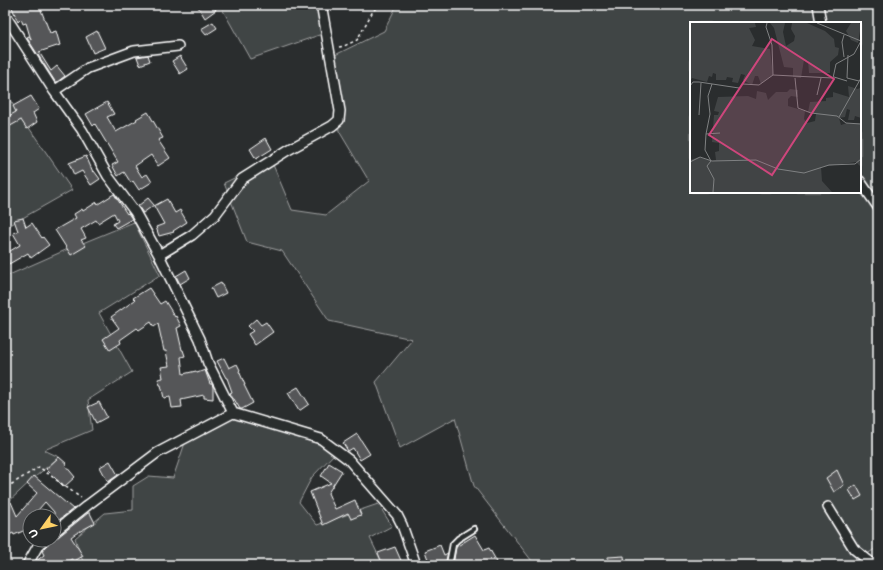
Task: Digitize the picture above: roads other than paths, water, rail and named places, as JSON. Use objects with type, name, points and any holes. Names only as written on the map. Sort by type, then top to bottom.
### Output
[{"type":"street","points":[[159,255],[192,235],[215,215],[242,179],[288,150],[332,126],[339,120],[340,111],[322,9],[320,5]]},
{"type":"street","points":[[818,5],[821,22]]},
{"type":"street","points":[[5,16],[54,91],[82,130],[108,176],[135,212],[159,255],[200,339],[208,363],[234,413]]},
{"type":"street","points":[[54,91],[88,68],[128,53],[178,46]]},
{"type":"street","points":[[861,182],[878,207]]},
{"type":"street","points":[[62,526],[157,453],[234,413],[321,439],[349,460],[397,515],[416,565]]},
{"type":"street","points":[[828,507],[854,549],[874,565]]},
{"type":"street","points":[[26,565],[37,548]]},
{"type":"lane","points":[[449,565],[453,544],[474,529]]}]
